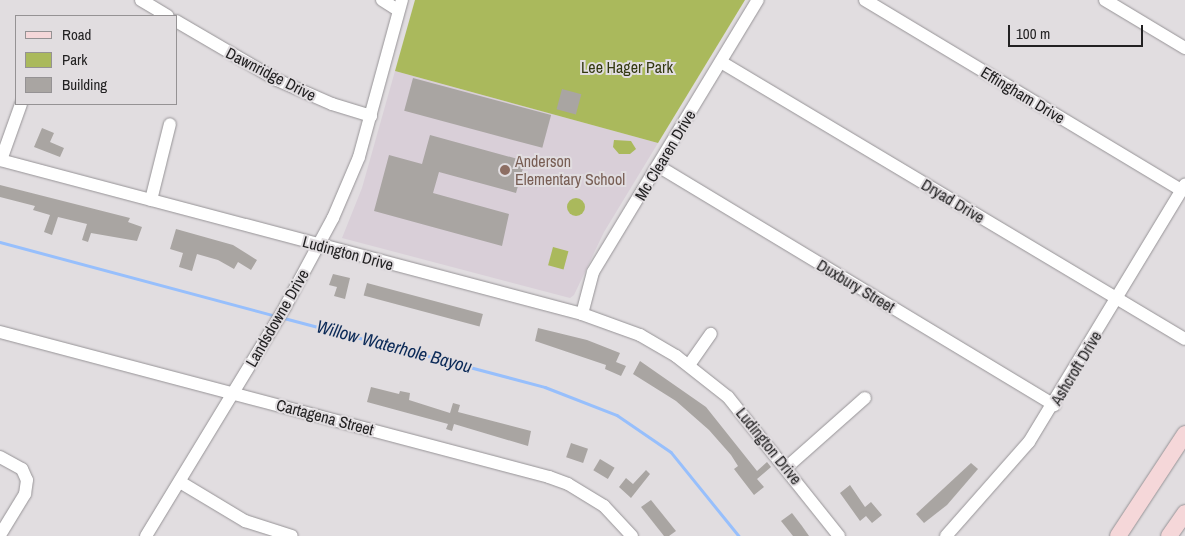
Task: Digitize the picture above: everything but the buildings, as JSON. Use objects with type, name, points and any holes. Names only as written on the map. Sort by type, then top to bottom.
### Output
[{"type":"main road","points":[[1118,536],[1185,434]]},
{"type":"main road","points":[[1169,536],[1185,513]]},
{"type":"street","points":[[141,0],[166,15]]},
{"type":"street","points":[[382,0],[400,5]]},
{"type":"street","name":"Mc Clearen Drive","points":[[582,314],[593,272],[758,0]]},
{"type":"street","name":"Effingham Drive","points":[[865,0],[1183,187]]},
{"type":"street","points":[[1105,0],[1185,48]]},
{"type":"street","name":"Landsdowne Drive","points":[[146,536],[285,308],[319,245],[352,177],[371,116],[400,5]]},
{"type":"street","name":"Dawnridge Drive","points":[[178,22],[277,80],[332,104],[371,116]]},
{"type":"street","name":"Dryad Drive","points":[[721,62],[1185,339]]},
{"type":"street","points":[[1,160],[21,105]]},
{"type":"street","points":[[151,200],[170,124]]},
{"type":"street","name":"Ludington Drive","points":[[1,160],[582,314],[640,335],[689,365],[728,397],[788,468],[839,536]]},
{"type":"street","name":"Duxbury Street","points":[[658,166],[1054,405]]},
{"type":"street","name":"Ashcroft Drive","points":[[946,536],[1011,464],[1054,405],[1183,187]]},
{"type":"street","name":"Cartagena Street","points":[[0,332],[558,480],[604,506],[632,536]]},
{"type":"street","points":[[689,365],[711,334]]},
{"type":"street","points":[[788,468],[865,398]]},
{"type":"street","points":[[0,457],[22,469],[28,480],[25,494],[0,535]]},
{"type":"street","points":[[180,482],[245,521],[292,536]]},
{"type":"shaded area","name":"Anderson Elementary School","points":[[395,71],[658,143],[604,232],[574,295],[570,298],[342,238],[362,188]]},
{"type":"green space","name":"Lee Hager Park","points":[[415,0],[745,0],[658,143],[395,71]]},
{"type":"green space","points":[[614,140],[631,141],[636,149],[630,154],[619,154],[613,147]]},
{"type":"green space","points":[[576,198],[582,201],[585,207],[582,213],[576,216],[570,213],[567,207],[570,201]]},
{"type":"green space","points":[[553,247],[568,251],[564,269],[548,265]]},
{"type":"waterway","name":"Willow Waterhole Bayou","points":[[0,242],[276,316]]},
{"type":"waterway","name":"Willow Waterhole Bayou","points":[[284,318],[545,387],[617,415],[671,452],[739,536]]},
{"type":"place","name":"Anderson Elementary School","points":[[505,170]]}]
